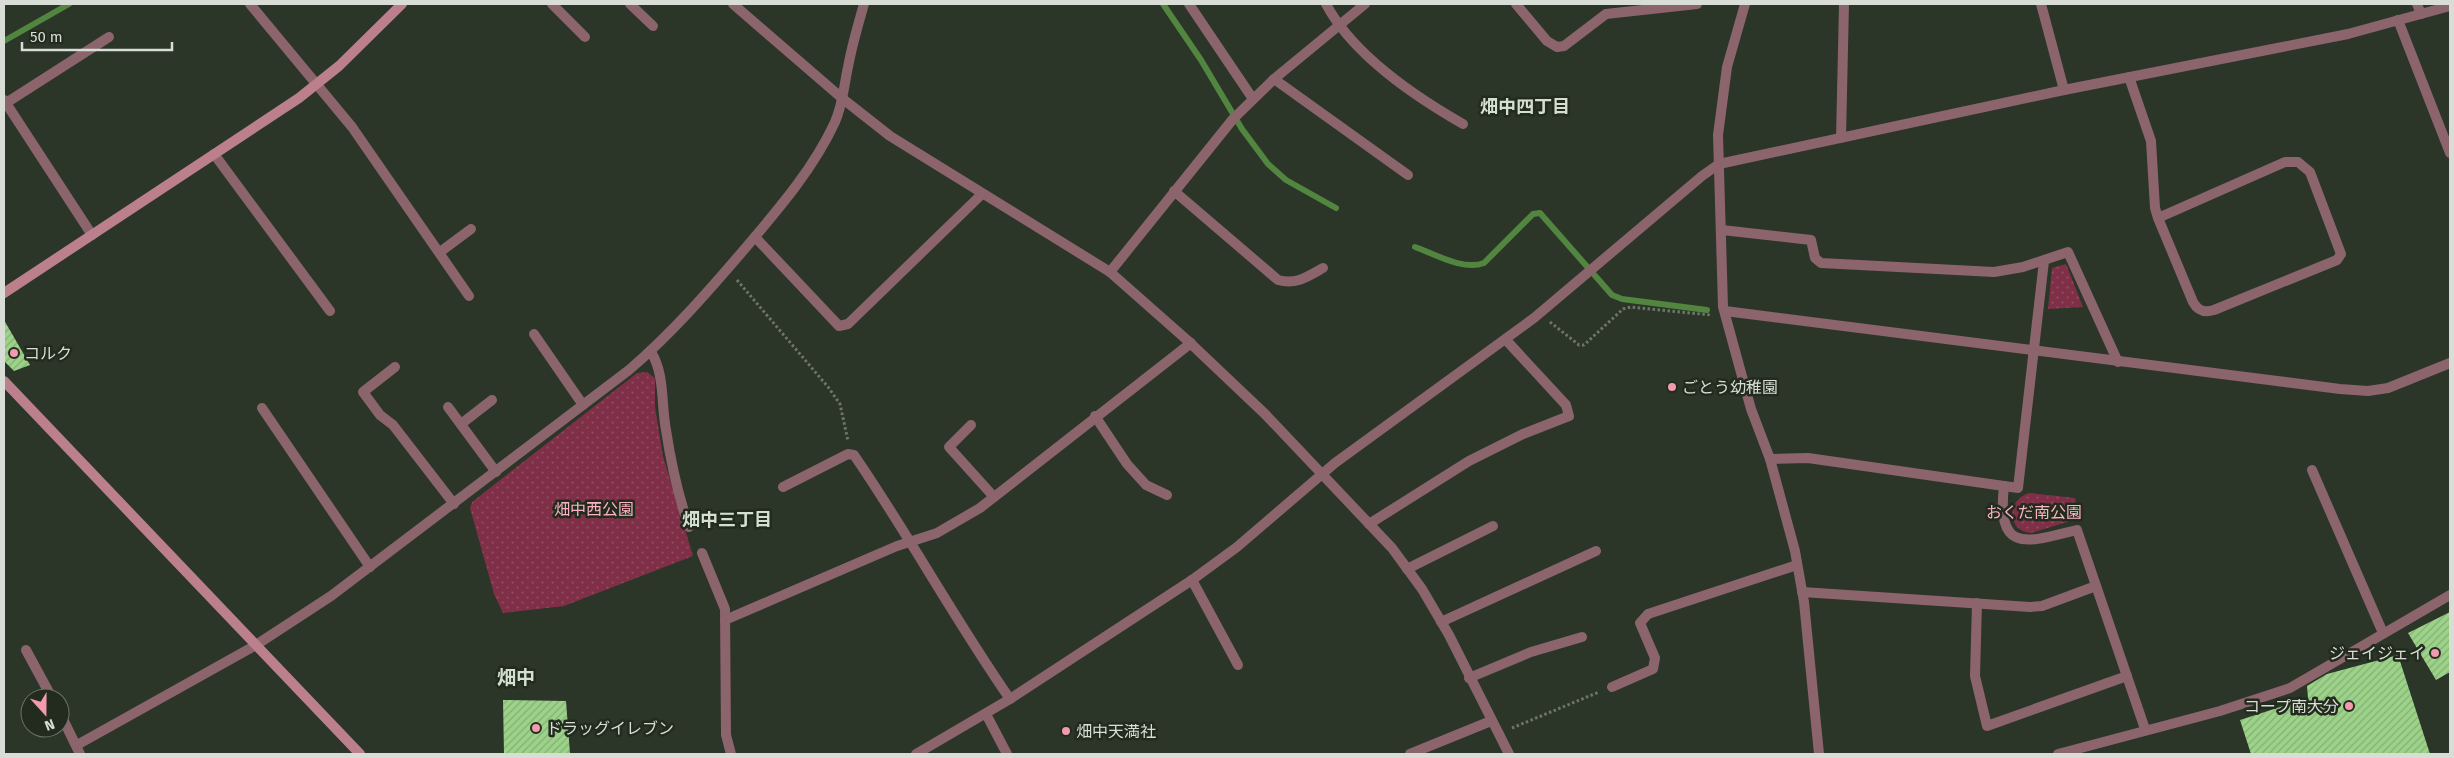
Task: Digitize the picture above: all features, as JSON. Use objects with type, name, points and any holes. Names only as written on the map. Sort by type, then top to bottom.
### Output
[{"type":"street","points":[[250,4],[352,127],[469,296]]},
{"type":"street","points":[[4,293],[317,84],[339,66],[402,4]]},
{"type":"street","points":[[552,4],[585,37]]},
{"type":"street","points":[[630,4],[653,26]]},
{"type":"street","points":[[733,4],[842,99],[890,136],[1110,272],[1191,344],[1265,414],[1321,476],[1392,548],[1442,622],[1491,722],[1509,754]]},
{"type":"street","points":[[70,733],[78,749],[256,645],[331,596],[583,406],[650,352],[691,312],[755,237],[803,176],[835,122],[842,99],[853,39],[864,4]]},
{"type":"street","points":[[1189,4],[1253,98]]},
{"type":"street","points":[[1326,4],[1338,26],[1401,84],[1435,108],[1463,124]]},
{"type":"street","points":[[1110,272],[1233,118],[1274,79],[1365,4]]},
{"type":"street","points":[[1516,4],[1547,40],[1558,47],[1564,46],[1606,14],[1696,4]]},
{"type":"street","points":[[1745,4],[1727,67],[1718,135],[1726,314],[1752,409],[1770,459],[1797,565],[1802,592],[1819,754]]},
{"type":"street","points":[[1841,138],[1844,4]]},
{"type":"street","points":[[2041,4],[2064,90]]},
{"type":"street","points":[[2417,4],[2421,14]]},
{"type":"street","points":[[916,754],[986,714],[1192,580],[1237,547],[1321,476],[1539,314],[1694,182],[1719,164],[2064,90],[2316,40],[2450,6]]},
{"type":"street","points":[[2398,20],[2450,152]]},
{"type":"street","points":[[92,235],[5,101],[109,37]]},
{"type":"street","points":[[2129,77],[2151,141],[2153,162],[2152,190],[2158,218],[2193,302],[2201,311],[2214,310],[2337,260],[2341,254],[2310,172],[2298,162],[2285,162],[2158,218]]},
{"type":"street","points":[[1274,79],[1408,175]]},
{"type":"street","points":[[214,154],[330,311]]},
{"type":"street","points":[[1174,191],[1278,280],[1288,283],[1297,282],[1323,268]]},
{"type":"street","points":[[755,237],[839,326],[848,324],[982,194]]},
{"type":"street","points":[[440,252],[471,229]]},
{"type":"street","points":[[1722,230],[1808,239],[1812,242],[1815,258],[1821,263],[1994,272],[2044,261],[2068,252],[2118,362]]},
{"type":"street","points":[[1770,459],[1808,458],[2018,488],[2044,261]]},
{"type":"street","points":[[1726,314],[2368,391],[2388,388],[2450,362]]},
{"type":"street","points":[[534,334],[583,406]]},
{"type":"street","points":[[1369,524],[1469,461],[1523,434],[1569,416],[1566,405],[1506,340]]},
{"type":"street","points":[[725,620],[897,546],[938,533],[980,508],[1095,416],[1191,344]]},
{"type":"street","points":[[650,352],[659,367],[669,449],[689,527]]},
{"type":"street","points":[[395,367],[363,392],[380,415],[393,426],[454,504]]},
{"type":"street","points":[[4,381],[360,754]]},
{"type":"street","points":[[461,424],[492,400]]},
{"type":"street","points":[[448,407],[496,472]]},
{"type":"street","points":[[262,408],[370,567]]},
{"type":"street","points":[[1095,416],[1133,471],[1146,485],[1167,495]]},
{"type":"street","points":[[971,425],[949,447],[994,497]]},
{"type":"street","points":[[783,487],[848,454],[854,455],[911,542],[968,639],[1010,698]]},
{"type":"street","points":[[2312,470],[2383,633]]},
{"type":"street","points":[[2004,486],[2001,513],[2008,531],[2022,540],[2030,541],[2077,530],[2145,729]]},
{"type":"street","points":[[1407,569],[1493,526]]},
{"type":"street","points":[[1442,622],[1596,550]]},
{"type":"street","points":[[702,553],[725,609],[726,735],[731,754]]},
{"type":"street","points":[[1612,687],[1653,669],[1655,658],[1640,623],[1648,614],[1797,565]]},
{"type":"street","points":[[1192,580],[1238,665]]},
{"type":"street","points":[[1802,592],[2030,607],[2042,606],[2096,586]]},
{"type":"street","points":[[2058,754],[2145,729],[2220,711],[2290,688],[2450,595]]},
{"type":"street","points":[[1977,603],[1975,676],[1987,726],[2127,676]]},
{"type":"street","points":[[1469,678],[1531,652],[1582,637]]},
{"type":"street","points":[[26,650],[47,688]]},
{"type":"street","points":[[986,714],[1007,754]]},
{"type":"street","points":[[1410,754],[1491,722]]},
{"type":"path","points":[[727,270],[747,290],[840,404],[847,438],[854,455]]},
{"type":"path","points":[[1539,314],[1579,345],[1584,345],[1623,309],[1631,307],[1638,306],[1726,314]]},
{"type":"path","points":[[1498,734],[1612,687]]},
{"type":"green space","points":[[2066,264],[2083,307],[2048,309],[2052,268]]},
{"type":"green space","name":"畑中西公園","points":[[647,372],[655,378],[655,407],[663,456],[693,556],[564,606],[503,613],[494,594],[470,508],[472,502],[637,373]]},
{"type":"green space","name":"おくだ南公園","points":[[2029,493],[2075,498],[2080,518],[2031,533],[2023,531],[2017,527],[2012,514],[2017,502],[2022,496]]},
{"type":"building","points":[[4,320],[30,365],[14,371],[4,361]]},
{"type":"building","name":"ジェイジェイ","points":[[2450,612],[2450,672],[2436,680],[2408,633]]},
{"type":"building","name":"コープ南大分","points":[[2398,655],[2430,754],[2251,754],[2240,720],[2308,698],[2307,686],[2327,674]]},
{"type":"building","name":"ドラッグイレブン","points":[[503,700],[566,701],[570,754],[504,754]]},
{"type":"waterway","points":[[4,41],[69,4]]},
{"type":"waterway","points":[[1163,4],[1201,60],[1242,129],[1268,164],[1286,180],[1336,208]]},
{"type":"waterway","points":[[1415,247],[1458,263],[1467,265],[1484,263],[1533,214],[1540,213],[1612,295],[1622,299],[1707,310]]},
{"type":"place","name":"コルク","points":[[14,353]]},
{"type":"place","name":"ごとう幼稚園","points":[[1672,387]]},
{"type":"place","name":"ジェイジェイ","points":[[2435,653]]},
{"type":"place","name":"コープ南大分","points":[[2349,706]]},
{"type":"place","name":"ドラッグイレブン","points":[[536,728]]},
{"type":"place","name":"畑中天満社","points":[[1066,731]]},
{"type":"district","name":"畑中四丁目","points":[[1525,107]]},
{"type":"district","name":"畑中三丁目","points":[[727,520]]},
{"type":"district","name":"畑中","points":[[516,677]]}]
